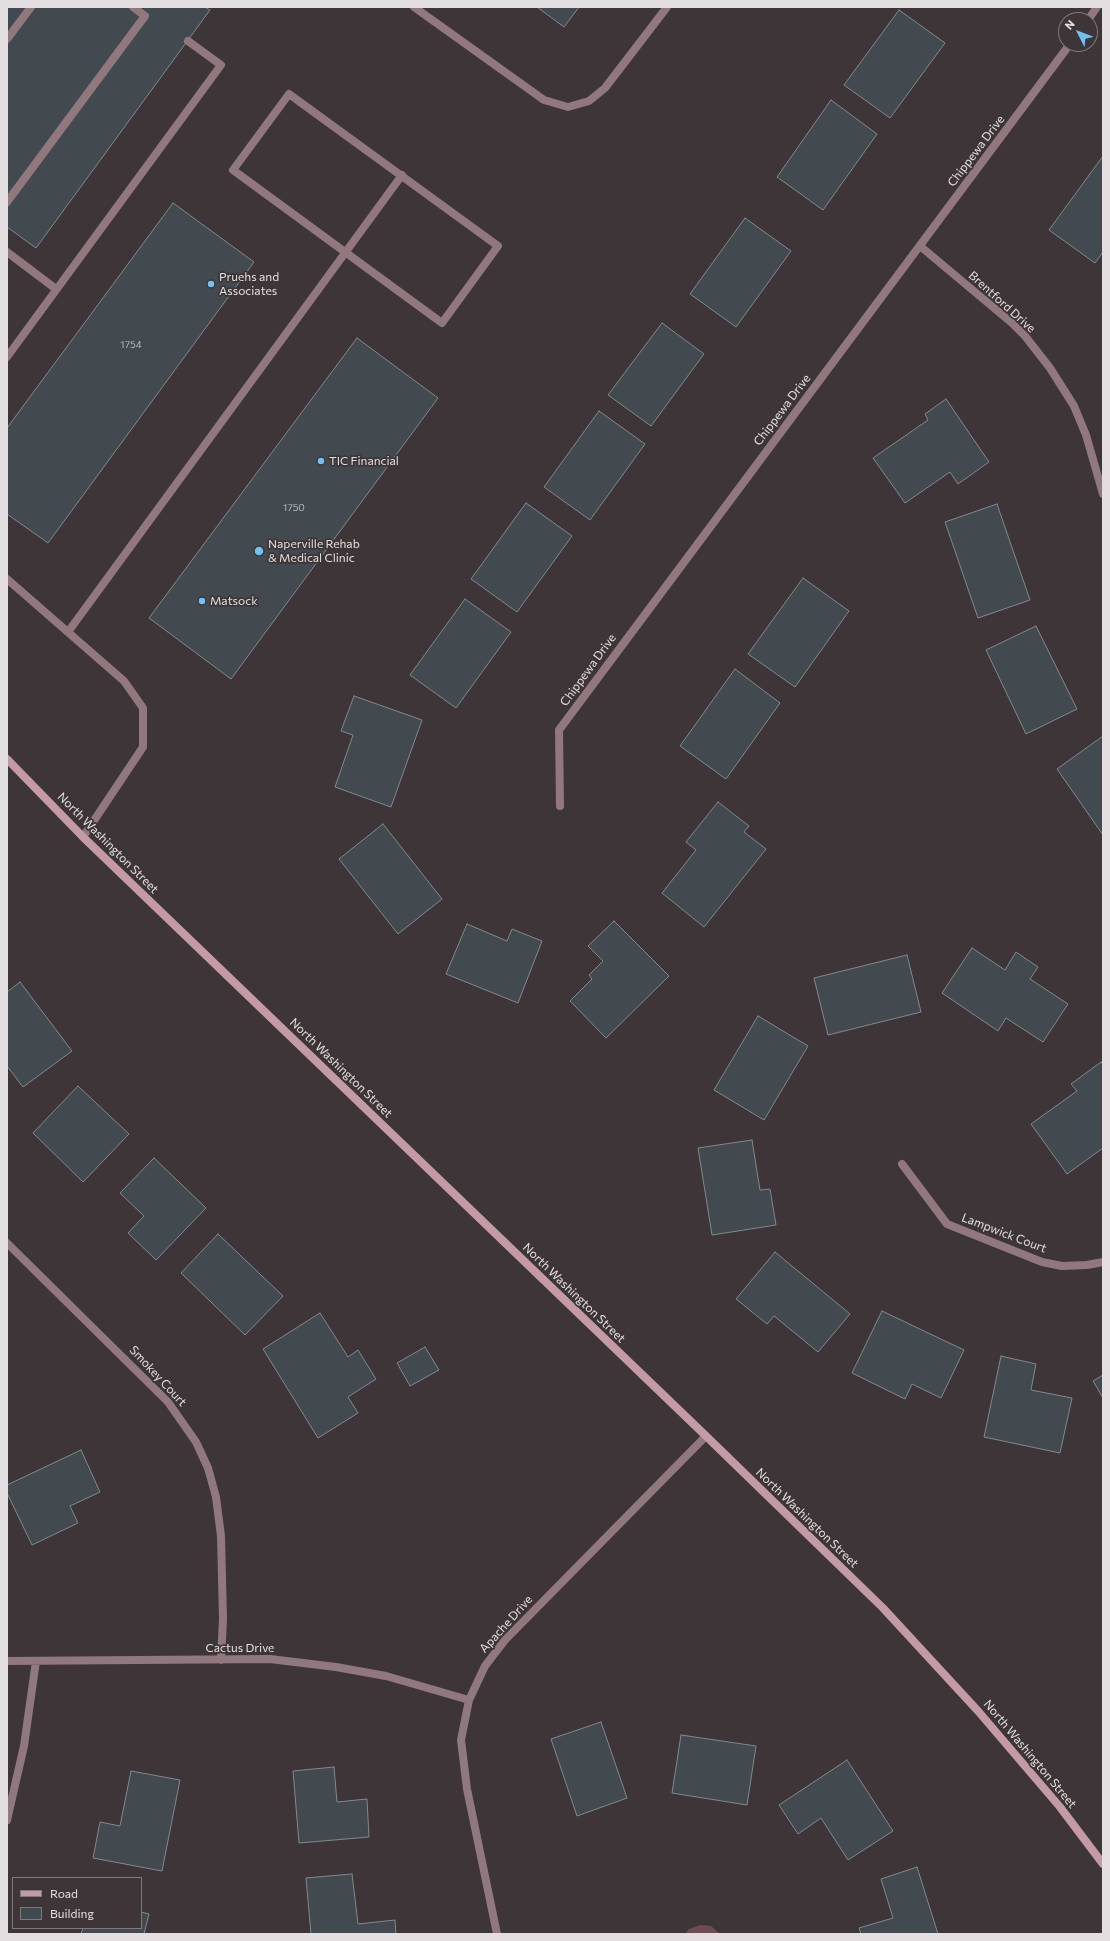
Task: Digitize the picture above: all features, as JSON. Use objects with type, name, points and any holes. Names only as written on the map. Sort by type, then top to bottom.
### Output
[{"type":"main road","name":"North Washington Street","points":[[7,759],[83,837],[883,1608],[967,1699],[1060,1807],[1103,1864]]},
{"type":"street","points":[[7,39],[31,7]]},
{"type":"street","points":[[7,202],[145,16],[133,7]]},
{"type":"street","points":[[414,7],[544,100],[568,107],[589,101],[605,88],[666,7]]},
{"type":"street","points":[[7,357],[221,65],[188,41]]},
{"type":"street","name":"Chippewa Drive","points":[[560,806],[559,730],[1064,52]]},
{"type":"street","points":[[289,94],[402,175],[498,246],[442,323],[233,170],[289,94]]},
{"type":"street","points":[[68,632],[402,175]]},
{"type":"street","name":"Brentford Drive","points":[[920,246],[1012,323],[1050,368],[1074,406],[1086,435],[1103,494]]},
{"type":"street","points":[[9,254],[56,289]]},
{"type":"street","points":[[7,579],[124,681],[143,708],[143,747],[83,837]]},
{"type":"street","name":"Lampwick Court","points":[[902,1164],[947,1224],[1042,1262],[1062,1266],[1087,1265],[1103,1262]]},
{"type":"street","name":"Smokey Court","points":[[7,1243],[168,1402],[196,1442],[208,1468],[216,1497],[221,1536],[223,1619],[221,1660]]},
{"type":"street","name":"Apache Drive","points":[[497,1934],[468,1789],[461,1740],[469,1700],[485,1666],[505,1640],[706,1436]]},
{"type":"street","name":"Cactus Drive","points":[[7,1661],[270,1659],[336,1667],[386,1676],[469,1700]]},
{"type":"street","points":[[7,1820],[24,1746],[36,1661]]},
{"type":"shaded area","points":[[700,1925],[711,1926],[720,1934],[685,1934],[689,1929]]},
{"type":"building","points":[[7,7],[205,7],[210,10],[36,248],[7,227]]},
{"type":"building","points":[[537,7],[579,7],[564,27]]},
{"type":"building","points":[[899,10],[945,43],[890,118],[844,85]]},
{"type":"building","points":[[831,100],[877,134],[823,210],[777,177]]},
{"type":"building","points":[[1103,156],[1103,252],[1095,263],[1049,230]]},
{"type":"building","points":[[173,203],[254,262],[48,543],[7,514],[7,428]]},
{"type":"building","points":[[745,218],[791,251],[736,327],[690,294]]},
{"type":"building","points":[[662,323],[704,354],[651,426],[608,395]]},
{"type":"building","points":[[357,338],[438,398],[231,679],[149,618]]},
{"type":"building","points":[[946,399],[989,462],[958,484],[950,472],[905,503],[873,458],[928,420],[925,414]]},
{"type":"building","points":[[599,411],[645,444],[590,520],[544,487]]},
{"type":"building","points":[[526,503],[572,536],[517,612],[471,579]]},
{"type":"building","points":[[997,504],[1030,600],[978,618],[945,522]]},
{"type":"building","points":[[803,578],[849,611],[795,687],[748,654]]},
{"type":"building","points":[[465,599],[511,632],[456,708],[410,675]]},
{"type":"building","points":[[1036,626],[1077,709],[1026,734],[986,650]]},
{"type":"building","points":[[735,669],[780,703],[726,779],[680,746]]},
{"type":"building","points":[[354,696],[422,720],[391,807],[335,787],[353,735],[341,731]]},
{"type":"building","points":[[1103,736],[1103,835],[1057,769]]},
{"type":"building","points":[[718,802],[749,826],[744,832],[766,849],[704,927],[662,893],[696,850],[686,842]]},
{"type":"building","points":[[383,824],[442,899],[398,934],[339,859]]},
{"type":"building","points":[[614,921],[669,976],[606,1038],[570,1001],[592,979],[589,975],[603,961],[588,946]]},
{"type":"building","points":[[467,924],[507,941],[512,929],[542,941],[518,1003],[446,974]]},
{"type":"building","points":[[972,948],[1005,970],[1016,952],[1038,967],[1030,979],[1068,1004],[1043,1042],[1006,1018],[998,1031],[942,993]]},
{"type":"building","points":[[907,955],[921,1012],[828,1035],[814,978]]},
{"type":"building","points":[[20,982],[72,1051],[23,1087],[7,1066],[7,992]]},
{"type":"building","points":[[758,1016],[808,1046],[764,1120],[714,1090]]},
{"type":"building","points":[[1101,1062],[1103,1065],[1103,1148],[1067,1174],[1031,1124],[1077,1091],[1071,1084]]},
{"type":"building","points":[[78,1086],[129,1134],[83,1182],[33,1133]]},
{"type":"building","points":[[752,1140],[760,1190],[770,1189],[776,1225],[712,1235],[698,1148]]},
{"type":"building","points":[[154,1158],[206,1208],[156,1260],[128,1233],[144,1216],[120,1193]]},
{"type":"building","points":[[218,1234],[283,1296],[245,1335],[181,1273]]},
{"type":"building","points":[[775,1252],[850,1314],[818,1352],[774,1316],[767,1324],[736,1299]]},
{"type":"building","points":[[882,1311],[964,1350],[941,1398],[912,1384],[905,1399],[852,1373]]},
{"type":"building","points":[[320,1313],[348,1357],[358,1350],[376,1379],[348,1397],[358,1413],[318,1438],[263,1349]]},
{"type":"building","points":[[425,1347],[439,1370],[410,1386],[397,1363]]},
{"type":"building","points":[[1001,1356],[1036,1364],[1031,1390],[1072,1398],[1060,1453],[984,1437]]},
{"type":"building","points":[[1103,1375],[1103,1398],[1093,1381]]},
{"type":"building","points":[[81,1450],[100,1492],[70,1506],[78,1523],[32,1545],[7,1493],[7,1485]]},
{"type":"building","points":[[601,1722],[627,1798],[577,1816],[551,1739]]},
{"type":"building","points":[[681,1735],[756,1746],[747,1805],[672,1793]]},
{"type":"building","points":[[847,1760],[893,1831],[848,1860],[821,1818],[798,1834],[779,1805]]},
{"type":"building","points":[[334,1767],[337,1802],[367,1799],[369,1837],[299,1843],[293,1771]]},
{"type":"building","points":[[131,1771],[180,1780],[162,1871],[93,1858],[100,1822],[120,1826]]},
{"type":"building","points":[[917,1867],[938,1934],[861,1934],[859,1928],[893,1918],[881,1879]]},
{"type":"building","points":[[352,1874],[358,1924],[395,1920],[396,1934],[311,1934],[306,1878]]},
{"type":"building","points":[[142,1912],[149,1914],[144,1934],[81,1934],[83,1929],[142,1929]]},
{"type":"place","name":"Pruehs and Associates","points":[[211,284]]},
{"type":"place","name":"TIC Financial","points":[[321,461]]},
{"type":"place","name":"Naperville Rehab & Medical Clinic","points":[[259,551]]},
{"type":"place","name":"Matsock","points":[[202,601]]}]
